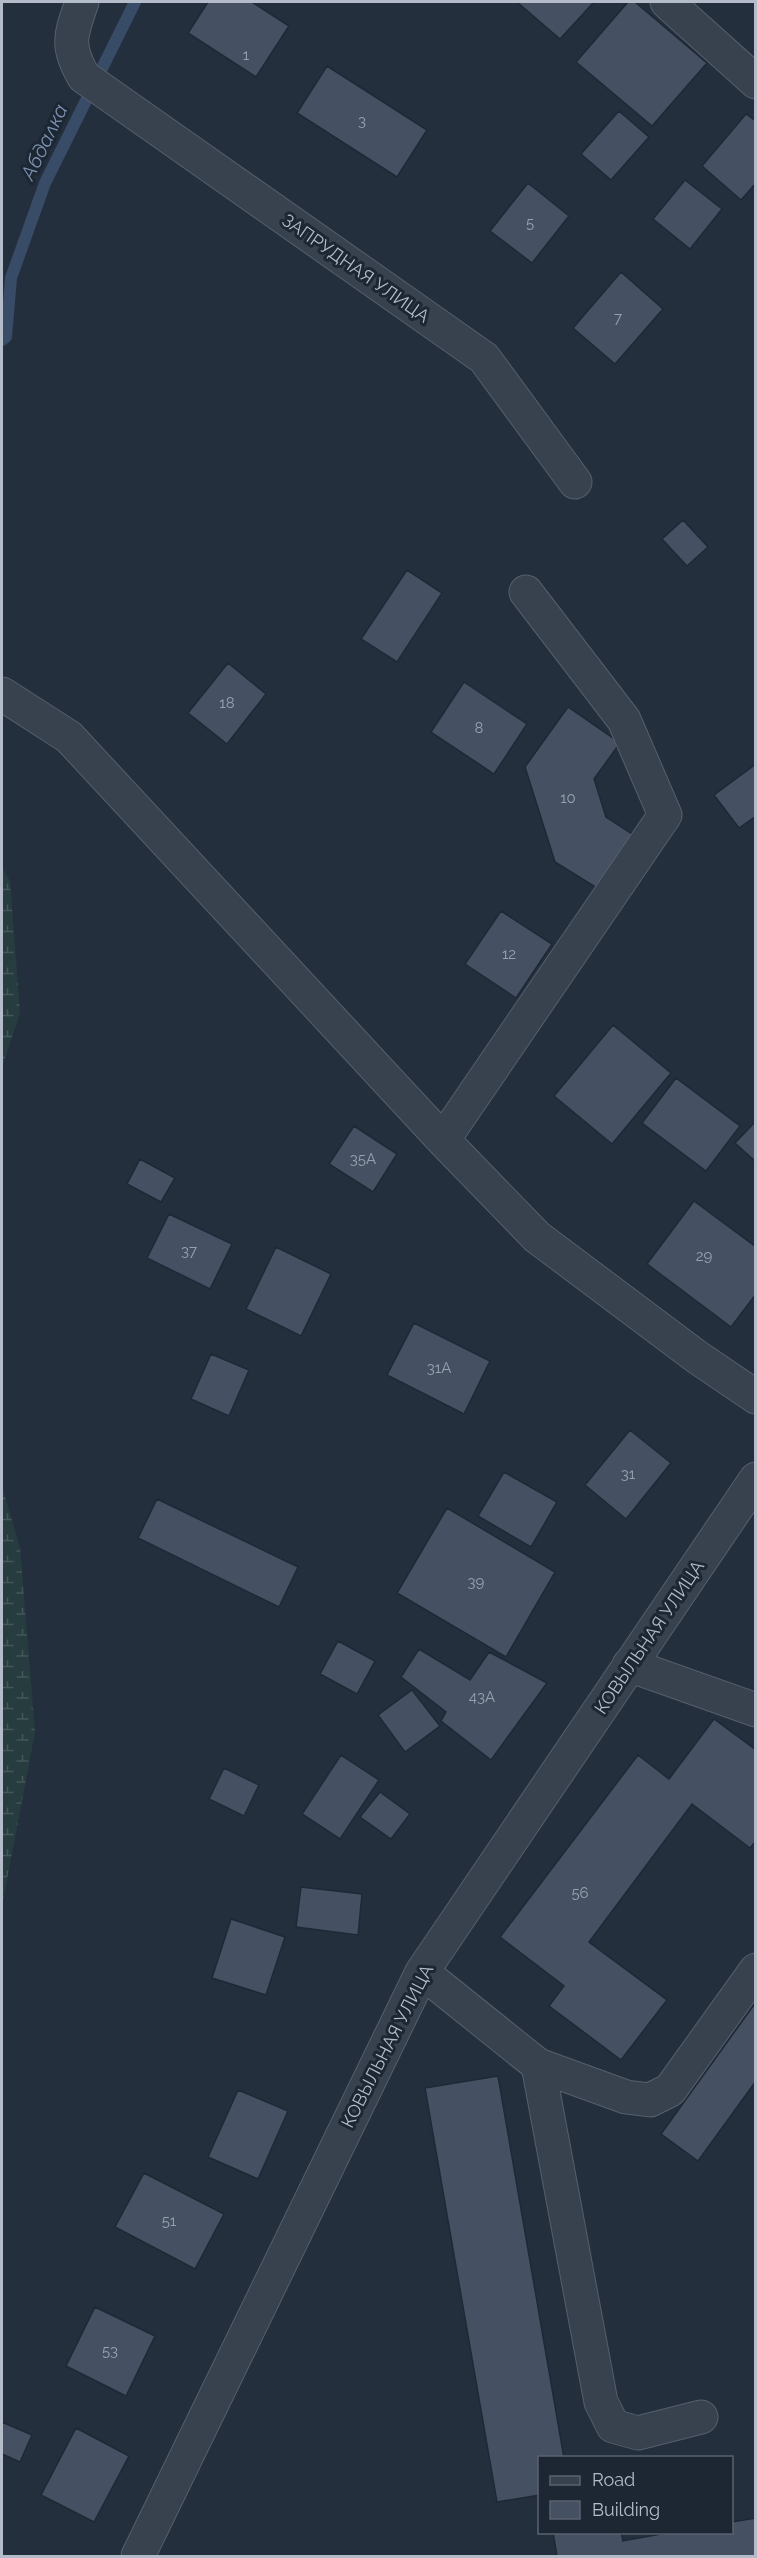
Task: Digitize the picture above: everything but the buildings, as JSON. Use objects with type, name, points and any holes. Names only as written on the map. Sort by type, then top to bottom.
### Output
[{"type":"street","name":"ЗАПРУДНАЯ УЛИЦА","points":[[82,2],[70,39],[78,66],[93,83],[484,358],[575,482]]},
{"type":"street","points":[[667,2],[756,82]]},
{"type":"street","points":[[443,1140],[665,815],[624,720],[526,592]]},
{"type":"street","points":[[2,694],[69,737],[443,1140],[537,1237],[697,1357],[756,1397]]},
{"type":"street","name":"КОВЫЛЬНАЯ УЛИЦА","points":[[138,2556],[422,1972],[756,1479]]},
{"type":"street","points":[[629,1665],[756,1710]]},
{"type":"street","points":[[422,1972],[538,2065],[626,2097],[650,2100],[670,2090],[756,1970]]},
{"type":"street","points":[[538,2065],[601,2402],[613,2426],[638,2433],[701,2417]]},
{"type":"green space","points":[[2,867],[10,881],[20,1013],[2,1067]]},
{"type":"green space","points":[[2,1486],[20,1548],[35,1732],[2,1906]]},
{"type":"waterway","name":"Абдалка","points":[[2,340],[6,337],[11,278],[45,183],[135,2]]}]
